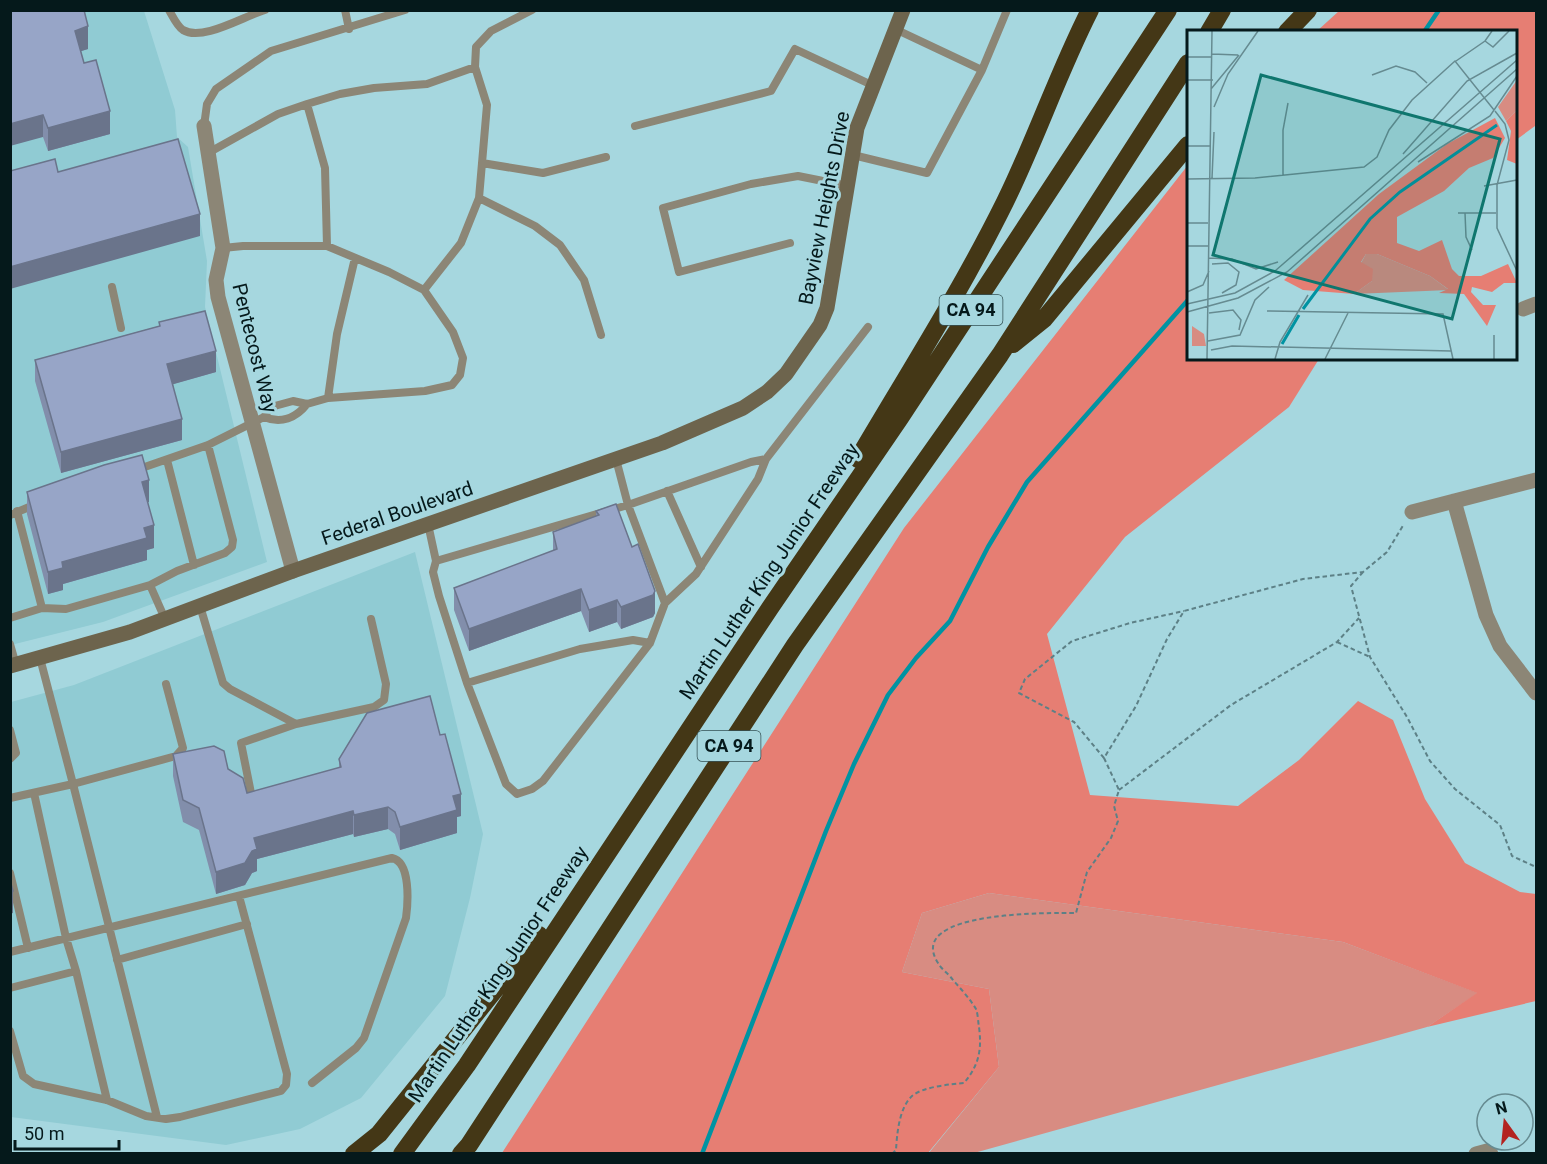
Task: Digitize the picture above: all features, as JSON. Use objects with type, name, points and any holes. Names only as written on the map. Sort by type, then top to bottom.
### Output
[{"type":"highway","points":[[770,608],[971,266],[1006,200],[1074,40],[1090,10]]},
{"type":"highway","name":"Martin Luther King Junior Freeway","points":[[402,1154],[467,1065],[770,608],[913,399],[1168,10]]},
{"type":"highway","points":[[1210,30],[1222,10]]},
{"type":"highway","points":[[1289,30],[1308,10]]},
{"type":"highway","name":"CA 94","points":[[465,1151],[795,645],[1000,355],[1187,65]]},
{"type":"highway","points":[[1000,355],[1044,319],[1187,146]]},
{"type":"highway","points":[[354,1154],[379,1134],[621,833]]},
{"type":"main road","name":"Bayview Heights Drive","points":[[786,374],[820,325],[827,308],[857,128],[903,10]]},
{"type":"main road","name":"Federal Boulevard","points":[[13,666],[130,632],[293,571],[662,443],[743,408],[767,392],[786,374]]},
{"type":"street","name":"Pentecost Way","points":[[204,126],[223,248],[216,280],[218,297],[258,420],[293,571]]},
{"type":"street","points":[[1412,512],[1536,480]]},
{"type":"street","points":[[1454,501],[1486,615],[1500,646],[1536,693]]},
{"type":"lane","points":[[169,10],[181,29],[194,35],[220,28],[265,10]]},
{"type":"lane","points":[[345,10],[349,28]]},
{"type":"lane","name":"Pentecost Way","points":[[204,126],[207,104],[216,89],[271,51],[405,10]]},
{"type":"lane","points":[[424,290],[461,243],[479,198],[487,105],[475,67],[476,47],[492,31],[532,10]]},
{"type":"lane","points":[[853,155],[927,173],[982,70],[1007,10]]},
{"type":"lane","points":[[895,29],[982,70]]},
{"type":"lane","points":[[635,126],[771,91],[795,49],[874,86]]},
{"type":"lane","points":[[208,153],[278,114],[307,104],[340,94],[374,88],[427,84],[475,67]]},
{"type":"lane","points":[[307,104],[325,168],[327,246]]},
{"type":"lane","points":[[482,163],[543,174],[606,158]]},
{"type":"lane","points":[[790,243],[679,272],[663,208],[751,184],[798,176],[848,186]]},
{"type":"lane","points":[[479,198],[535,226],[561,245],[584,280],[601,335]]},
{"type":"lane","points":[[133,471],[208,445],[258,420],[271,406],[293,401],[307,404],[328,398],[425,392],[452,386],[460,375],[463,358],[453,332],[424,290],[327,246],[223,248]]},
{"type":"lane","points":[[328,398],[337,334],[355,258]]},
{"type":"lane","points":[[112,287],[122,328]]},
{"type":"lane","points":[[428,524],[436,561],[433,572],[439,596],[467,684],[506,784],[517,794],[532,789],[543,781],[650,643],[665,603],[696,574],[758,479],[765,459],[868,327]]},
{"type":"lane","points":[[258,420],[275,421],[299,414],[307,404]]},
{"type":"lane","points":[[10,618],[42,608],[66,609],[150,585],[177,571],[225,554],[232,547],[233,540],[208,445]]},
{"type":"lane","points":[[616,459],[628,505],[665,603]]},
{"type":"lane","points":[[436,561],[628,505],[765,459]]},
{"type":"lane","points":[[167,460],[194,565]]},
{"type":"lane","points":[[667,491],[701,567]]},
{"type":"lane","points":[[42,502],[14,513],[42,608]]},
{"type":"lane","points":[[150,585],[165,619]]},
{"type":"lane","points":[[200,606],[223,683],[230,689],[296,724]]},
{"type":"lane","points":[[252,798],[241,743],[296,724],[374,707],[384,700],[386,684],[371,619]]},
{"type":"lane","points":[[467,684],[580,649],[633,640],[650,643]]},
{"type":"lane","points":[[10,644],[13,666]]},
{"type":"lane","points":[[40,658],[156,1118]]},
{"type":"lane","points":[[13,798],[176,756],[183,748],[166,684]]},
{"type":"lane","points":[[10,730],[16,753],[10,759]]},
{"type":"lane","points":[[34,793],[66,938],[107,1100]]},
{"type":"lane","points":[[10,952],[392,858],[396,859],[402,864],[408,904],[364,1038],[356,1048],[312,1083]]},
{"type":"lane","points":[[10,873],[28,948]]},
{"type":"lane","points":[[10,1031],[22,1076],[34,1084],[107,1100],[146,1116],[166,1119],[281,1091],[286,1085],[287,1074],[239,896]]},
{"type":"lane","points":[[10,922],[21,919]]},
{"type":"lane","points":[[117,960],[247,924]]},
{"type":"lane","points":[[10,988],[76,971]]},
{"type":"path","points":[[1412,512],[1387,552],[1363,572],[1351,586],[1370,657],[1407,717],[1430,761],[1455,789],[1500,825],[1512,856],[1536,867]]},
{"type":"path","points":[[1119,790],[1104,758],[1074,722],[1019,693],[1025,679],[1072,641],[1130,623],[1303,579],[1363,572]]},
{"type":"path","points":[[1104,758],[1136,706],[1167,639],[1184,611]]},
{"type":"path","points":[[892,1154],[896,1150],[903,1110],[913,1095],[941,1085],[964,1083],[972,1072],[982,1045],[977,1011],[938,963],[933,952],[936,939],[949,927],[979,918],[1038,913],[1076,913],[1087,873],[1112,838],[1118,821],[1114,806],[1119,790],[1231,705],[1337,642],[1359,618]]},
{"type":"path","points":[[1337,642],[1370,657]]},
{"type":"shaded area","points":[[10,11],[144,11],[175,110],[177,137],[188,147],[207,261],[205,307],[267,562],[103,622],[11,645]]},
{"type":"shaded area","points":[[1339,11],[1536,11],[1535,126],[1517,139],[1517,30],[1318,30]]},
{"type":"shaded area","points":[[1187,166],[1187,360],[1318,360],[1289,407],[1125,537],[1047,634],[1090,795],[1238,806],[1299,760],[1358,701],[1393,720],[1425,799],[1465,863],[1520,892],[1536,894],[1536,1001],[1427,1027],[1477,993],[1343,942],[989,893],[922,913],[902,972],[989,989],[999,1067],[928,1153],[502,1153],[904,528]]},
{"type":"shaded area","points":[[415,552],[483,834],[470,898],[445,996],[361,1098],[300,1129],[226,1145],[11,1117],[11,702],[74,685]]},
{"type":"shaded area","points":[[989,893],[1343,942],[1478,993],[1427,1027],[974,1153],[928,1154],[999,1067],[989,989],[902,972],[922,913]]},
{"type":"building","points":[[10,10],[84,10],[88,26],[75,31],[84,63],[96,60],[110,111],[48,128],[43,115],[10,124]]},
{"type":"building","points":[[178,139],[200,214],[10,267],[10,171],[55,159],[58,172]]},
{"type":"building","points":[[205,311],[216,351],[167,364],[182,419],[61,452],[35,360],[160,326],[159,322]]},
{"type":"building","points":[[142,455],[149,480],[142,482],[154,525],[144,528],[147,538],[62,562],[63,568],[48,572],[27,492],[104,465]]},
{"type":"building","points":[[616,504],[632,547],[638,544],[655,591],[653,595],[621,607],[617,600],[589,610],[581,589],[469,629],[454,588],[557,549],[553,532],[599,515],[596,511]]},
{"type":"building","points":[[430,696],[440,735],[445,734],[461,794],[453,796],[457,810],[400,827],[395,812],[388,807],[354,815],[353,811],[254,838],[257,849],[252,851],[245,863],[216,872],[199,808],[183,800],[173,754],[214,746],[224,751],[228,769],[243,778],[247,793],[341,767],[339,759],[367,713]]},
{"type":"waterway","points":[[1425,30],[1439,10]]},
{"type":"waterway","points":[[702,1154],[826,831],[854,764],[888,695],[916,658],[950,621],[988,547],[1027,482],[1187,301]]}]
